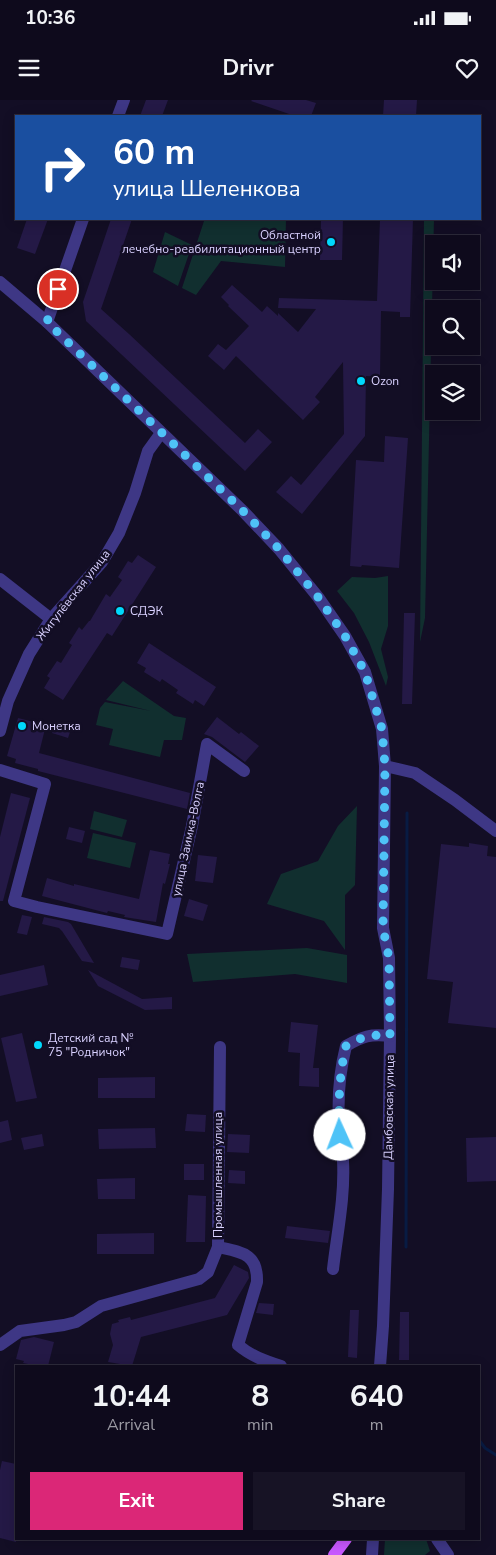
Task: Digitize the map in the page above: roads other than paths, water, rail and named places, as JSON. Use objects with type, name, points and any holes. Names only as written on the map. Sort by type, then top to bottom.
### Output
[{"type":"main road","points":[[334,1555],[345,1540]]},
{"type":"street","points":[[118,115],[124,100]]},
{"type":"street","points":[[47,322],[83,220]]},
{"type":"street","name":"Дамбовская улица","points":[[0,282],[47,322],[243,511],[279,549],[318,597],[345,636],[365,672],[382,729],[385,766],[383,928],[389,958],[390,1036],[388,1188],[383,1339],[380,1365]]},
{"type":"street","name":"Жигулёвская улица","points":[[0,731],[14,686],[28,654],[52,620],[102,562],[119,533],[135,493],[148,451],[161,433]]},
{"type":"street","points":[[0,580],[52,620]]},
{"type":"street","name":"улица Заимка-Волга","points":[[0,770],[45,784],[14,901],[37,908],[167,934],[192,826],[207,744],[244,771]]},
{"type":"street","points":[[385,766],[415,773],[496,831]]},
{"type":"street","points":[[332,1269],[342,1194],[343,1161],[339,1105],[341,1064],[346,1046],[362,1037],[373,1035],[390,1036]]},
{"type":"street","name":"Промышленная улица","points":[[220,1047],[218,1247],[244,1253],[251,1260],[257,1271],[257,1282],[238,1345],[246,1352],[262,1360],[279,1365]]},
{"type":"street","points":[[0,1345],[20,1331],[64,1326],[76,1322],[101,1306],[199,1279],[208,1272],[218,1247]]},
{"type":"street","points":[[383,1339],[386,1365]]},
{"type":"street","points":[[372,1555],[373,1540]]},
{"type":"street","points":[[438,1541],[448,1555]]},
{"type":"waterway","points":[[406,1247],[407,813]]},
{"type":"waterway","points":[[480,1441],[485,1448],[496,1455]]},
{"type":"place","name":"Областной лечебно-реабилитационный центр","points":[[331,242]]},
{"type":"place","name":"Ozon","points":[[361,381]]},
{"type":"place","name":"СДЭК","points":[[120,611]]},
{"type":"place","name":"Монетка","points":[[22,726]]},
{"type":"place","name":"Детский сад № 75 \"Родничок\"","points":[[38,1045]]}]
